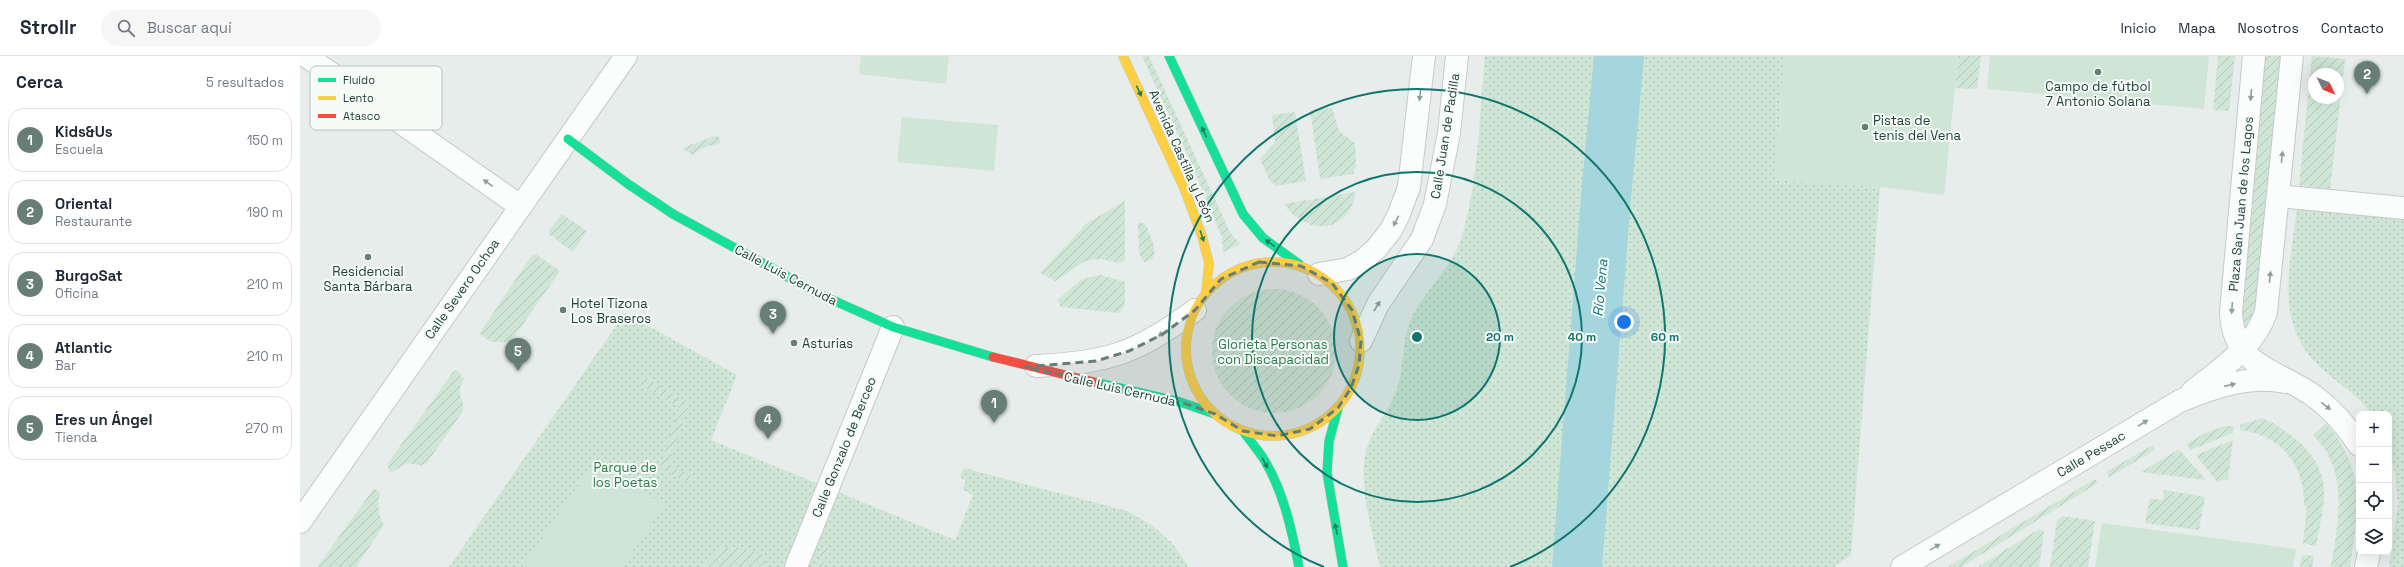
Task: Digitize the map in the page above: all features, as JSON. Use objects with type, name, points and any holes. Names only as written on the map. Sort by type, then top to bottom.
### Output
[{"type":"main road","name":"Avenida Castilla y León","points":[[1123,56],[1184,188],[1202,236],[1209,263],[1200,302]]},
{"type":"main road","points":[[1169,56],[1243,214],[1263,238],[1336,288],[1352,310],[1361,341],[1359,366],[1351,388],[1338,408],[1329,441],[1327,473],[1343,567]]},
{"type":"main road","name":"Calle Luis Cernuda","points":[[568,139],[628,184],[673,214],[816,293],[893,328],[1025,366],[1180,402],[1215,414]]},
{"type":"main road","points":[[1310,270],[1281,262],[1259,262],[1239,268],[1221,279],[1200,302],[1188,328],[1186,347],[1187,366],[1199,395],[1215,414],[1243,431],[1277,436],[1294,434],[1310,429],[1338,408]]},
{"type":"main road","points":[[1243,431],[1265,462],[1277,488],[1288,520],[1299,567]]},
{"type":"street","points":[[306,56],[320,66]]},
{"type":"street","name":"Calle Severo Ochoa","points":[[300,522],[626,56]]},
{"type":"street","name":"Calle Juan de Padilla","points":[[1310,270],[1348,269],[1362,261],[1376,249],[1391,230],[1400,214],[1409,187],[1424,56]]},
{"type":"street","name":"Calle Juan de Padilla","points":[[1361,341],[1378,304],[1422,239],[1436,204],[1448,133],[1457,56]]},
{"type":"street","name":"Plaza San Juan de los Lagos","points":[[2242,350],[2232,329],[2231,312],[2254,56]]},
{"type":"street","points":[[2180,401],[2242,350],[2262,325],[2266,312],[2292,56]]},
{"type":"street","points":[[412,130],[520,206]]},
{"type":"street","points":[[2278,196],[2404,208]]},
{"type":"street","name":"Calle Luis Cernuda","points":[[1025,366],[1096,361],[1129,351],[1163,334],[1200,302]]},
{"type":"street","name":"Calle Gonzalo de Berceo","points":[[796,567],[812,524],[893,328]]},
{"type":"street","points":[[2242,350],[2331,409],[2345,423],[2356,440]]},
{"type":"street","name":"Calle Pessac","points":[[1902,567],[2180,401],[2221,387],[2254,380],[2277,380],[2294,384]]},
{"type":"street","points":[[2366,567],[2368,555]]},
{"type":"highlighted area","points":[[1259,262],[1301,266],[1332,283],[1352,310],[1361,341],[1359,365],[1351,388],[1338,408],[1310,429],[1277,436],[1243,431],[1215,414],[1180,402],[1025,367],[1096,361],[1129,351],[1163,334],[1195,310],[1221,279]]},
{"type":"green space","points":[[861,56],[949,56],[946,84],[859,74]]},
{"type":"green space","points":[[1142,56],[1149,56],[1231,234],[1241,244],[1223,252],[1222,238],[1192,165]]},
{"type":"green space","points":[[1485,56],[1784,56],[1775,180],[1880,187],[1851,555],[1834,567],[1380,567],[1366,503],[1364,469],[1366,453],[1370,439],[1397,389],[1409,324],[1418,305],[1452,259],[1461,239],[1472,195],[1478,148]]},
{"type":"green space","name":"Pistas de tenis del Vena","points":[[1784,56],[1958,56],[1944,195],[1880,187],[1775,180]]},
{"type":"green space","points":[[1958,56],[1981,56],[1977,89],[1955,88]]},
{"type":"green space","name":"Campo de fútbol 7 Antonio Solana","points":[[1990,56],[2209,56],[2204,109],[1987,89]]},
{"type":"green space","points":[[2218,56],[2235,56],[2229,111],[2213,110]]},
{"type":"green space","points":[[2263,56],[2284,56],[2256,315],[2247,327],[2240,325]]},
{"type":"green space","points":[[2312,56],[2345,59],[2344,68],[2311,68]]},
{"type":"green space","points":[[2308,96],[2308,104],[2340,104],[2330,190],[2299,185]]},
{"type":"green space","points":[[1332,108],[1339,131],[1355,143],[1356,166],[1353,174],[1320,179],[1310,110]]},
{"type":"green space","points":[[1295,112],[1306,181],[1276,186],[1270,181],[1260,159],[1275,142],[1272,115]]},
{"type":"green space","points":[[902,117],[998,125],[994,171],[897,162]]},
{"type":"green space","points":[[718,135],[721,143],[705,147],[692,155],[682,148]]},
{"type":"green space","points":[[1356,192],[1352,206],[1345,217],[1336,223],[1326,226],[1315,226],[1304,222],[1293,214],[1284,204]]},
{"type":"green space","points":[[1125,201],[1125,260],[1120,263],[1097,259],[1090,260],[1078,265],[1055,281],[1040,273],[1087,223]]},
{"type":"green space","points":[[2297,207],[2404,217],[2404,567],[2389,567],[2391,555],[2392,555],[2398,504],[2395,473],[2392,461],[2392,411],[2369,411],[2360,400],[2318,365],[2304,348],[2295,330],[2290,311],[2288,290],[2291,249]]},
{"type":"green space","points":[[562,214],[587,231],[573,252],[549,234],[549,230]]},
{"type":"green space","points":[[1140,222],[1146,225],[1154,247],[1153,257],[1150,261],[1144,262],[1139,253],[1138,224]]},
{"type":"green space","points":[[536,254],[560,271],[512,340],[509,342],[492,342],[479,334],[532,255]]},
{"type":"green space","points":[[1101,275],[1125,282],[1125,305],[1119,313],[1061,307],[1057,300],[1082,279]]},
{"type":"green space","name":"Glorieta Personas con Discapacidad","points":[[1280,289],[1298,293],[1309,299],[1322,311],[1332,327],[1336,351],[1332,375],[1326,386],[1314,399],[1292,411],[1268,413],[1250,409],[1239,403],[1226,391],[1214,369],[1212,345],[1216,327],[1222,316],[1234,303],[1256,291]]},
{"type":"green space","name":"Parque de los Poetas","points":[[625,313],[737,375],[711,440],[955,540],[973,495],[962,489],[966,481],[960,477],[964,468],[1127,511],[1153,526],[1172,543],[1189,567],[449,567]]},
{"type":"green space","points":[[457,370],[464,379],[460,390],[463,411],[427,463],[421,466],[408,463],[390,473],[388,463],[453,372]]},
{"type":"green space","points":[[644,377],[690,403],[668,465],[696,478],[693,484],[659,469],[679,407],[638,384]]},
{"type":"green space","points":[[2263,418],[2286,431],[2306,449],[2314,459],[2320,471],[2324,497],[2316,546],[2303,543],[2307,506],[2304,506],[2300,478],[2295,465],[2288,454],[2279,445],[2267,438],[2255,433],[2240,430],[2240,425]]},
{"type":"green space","points":[[2326,423],[2348,457],[2354,474],[2356,491],[2356,517],[2350,567],[2331,567],[2338,515],[2337,480],[2325,449],[2313,435]]},
{"type":"green space","points":[[2225,426],[2234,426],[2233,433],[2191,450],[2186,444],[2205,433]]},
{"type":"green space","points":[[2233,440],[2228,479],[2217,482],[2196,455]]},
{"type":"green space","points":[[2153,445],[2155,450],[2109,477],[2106,472]]},
{"type":"green space","points":[[2179,449],[2206,480],[2141,472]]},
{"type":"green space","points":[[597,459],[665,506],[621,567],[522,567]]},
{"type":"green space","points":[[2095,479],[2098,483],[1961,567],[1948,567]]},
{"type":"green space","points":[[374,488],[380,493],[380,517],[384,525],[356,567],[317,567]]},
{"type":"green space","points":[[2164,490],[2205,497],[2199,530],[2145,523],[2150,498],[2163,500]]},
{"type":"green space","points":[[2063,516],[2095,521],[2088,567],[2050,567],[2057,520]]},
{"type":"green space","points":[[2102,523],[2296,549],[2293,567],[2095,567]]},
{"type":"green space","points":[[2039,529],[2044,532],[2039,567],[1978,567]]},
{"type":"green space","points":[[824,546],[829,548],[822,567],[816,567]]},
{"type":"green space","points":[[725,548],[742,548],[767,556],[763,567],[701,567],[716,550]]},
{"type":"green space","points":[[2302,555],[2314,556],[2312,567],[2300,567]]},
{"type":"waterway","name":"Río Vena","points":[[1577,567],[1606,197],[1619,56]]},
{"type":"traffic: fast","points":[[1169,56],[1243,214],[1263,238],[1299,264]]},
{"type":"traffic: fast","points":[[568,139],[628,184],[673,214],[817,293],[893,327],[993,357]]},
{"type":"traffic: fast","points":[[1098,383],[1180,402],[1215,414]]},
{"type":"traffic: fast","points":[[1338,408],[1329,441],[1327,473],[1343,567]]},
{"type":"traffic: fast","points":[[1243,431],[1272,473],[1290,526],[1299,567]]},
{"type":"traffic: slow","points":[[1123,56],[1184,188],[1202,236],[1209,263],[1206,293]]},
{"type":"traffic: slow","points":[[1264,262],[1282,262],[1306,268],[1321,276],[1335,287],[1346,301],[1354,316],[1359,332],[1360,349],[1359,366],[1354,382],[1346,397],[1335,411],[1321,422],[1298,433],[1282,436],[1264,436],[1240,430],[1225,422],[1211,411],[1200,397],[1189,374],[1186,358],[1186,340],[1192,316],[1200,301],[1211,287],[1225,276],[1248,265],[1264,262]]},
{"type":"traffic: jam","points":[[993,357],[1098,383]]},
{"type":"place","name":"Campo de fútbol 7 Antonio Solana","points":[[2098,72]]},
{"type":"place","name":"Oriental","points":[[2367,94]]},
{"type":"place","name":"Pistas de tenis del Vena","points":[[1865,127]]},
{"type":"place","name":"Residencial Santa Bárbara","points":[[368,257]]},
{"type":"place","name":"Hotel Tizona Los Braseros","points":[[563,310]]},
{"type":"place","name":"BurgoSat","points":[[773,334]]},
{"type":"place","name":"Asturias","points":[[794,343]]},
{"type":"place","name":"Eres un Ángel","points":[[518,371]]},
{"type":"place","name":"Kids&Us","points":[[994,423]]},
{"type":"place","name":"Atlantic","points":[[768,439]]}]
